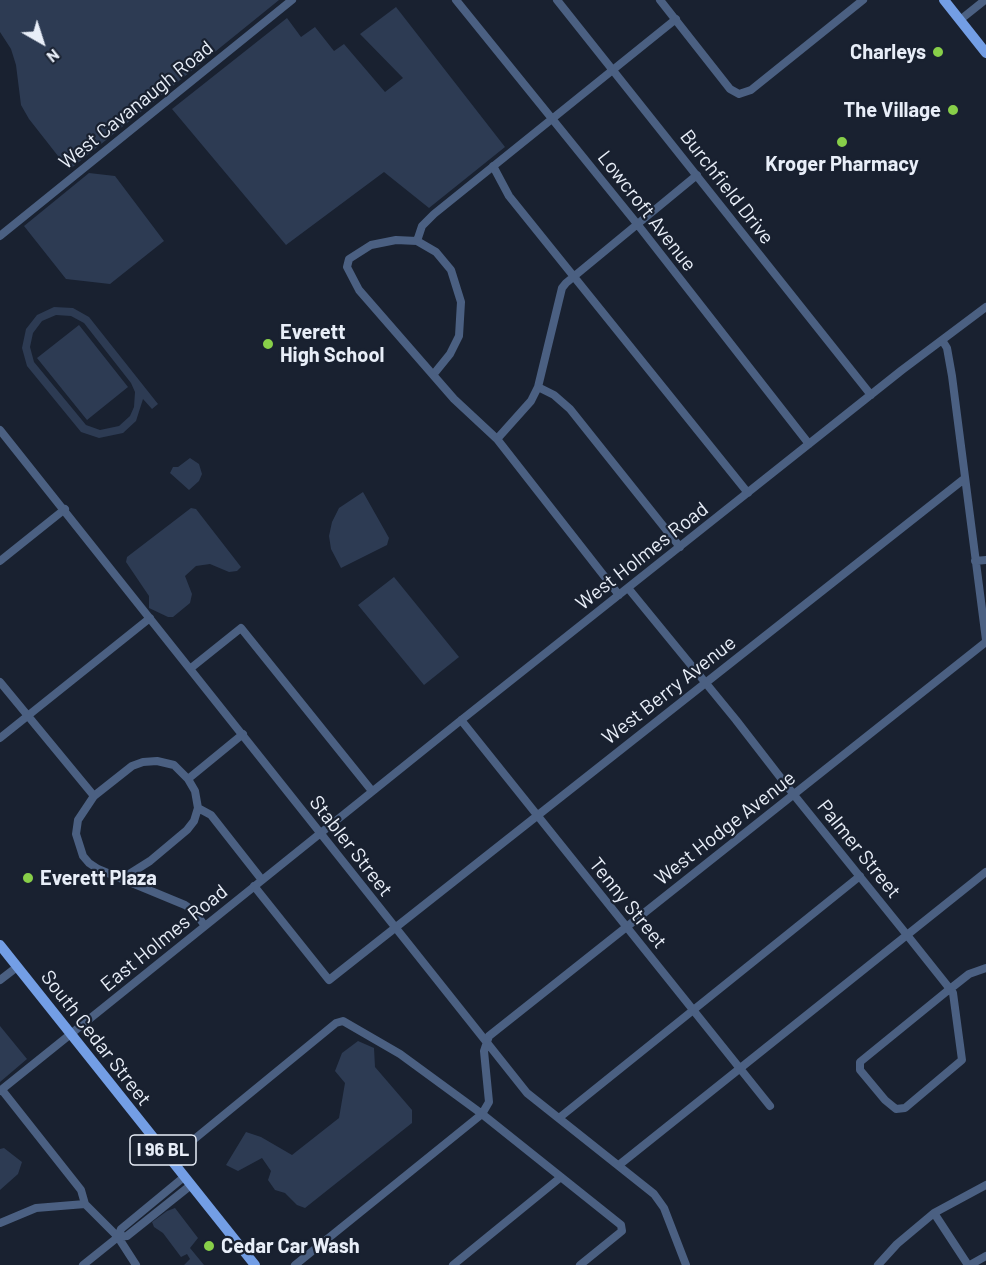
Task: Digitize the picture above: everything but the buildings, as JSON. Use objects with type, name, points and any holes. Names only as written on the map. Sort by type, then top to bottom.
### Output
[{"type":"main road","points":[[944,0],[986,53]]},
{"type":"main road","name":"South Cedar Street","points":[[0,945],[255,1265]]},
{"type":"street","name":"West Cavanaugh Road","points":[[0,236],[292,0]]},
{"type":"street","name":"Lowcroft Avenue","points":[[456,0],[638,225],[809,444]]},
{"type":"street","name":"Burchfield Drive","points":[[557,0],[871,395]]},
{"type":"street","points":[[660,0],[730,89],[739,94],[747,93],[863,0]]},
{"type":"street","points":[[960,20],[985,0]]},
{"type":"street","points":[[417,241],[422,226],[434,214],[676,20]]},
{"type":"street","points":[[493,166],[509,196],[748,493]]},
{"type":"street","points":[[497,439],[531,400],[538,387],[562,288],[697,175]]},
{"type":"street","points":[[433,375],[450,354],[459,336],[461,302],[451,270],[436,252],[417,241],[377,244],[348,259],[347,267],[360,290],[433,375],[454,399],[497,439],[620,595]]},
{"type":"street","name":"West Holmes Road","points":[[320,833],[871,395],[986,307]]},
{"type":"street","points":[[942,340],[947,348],[952,376],[986,641]]},
{"type":"street","points":[[538,387],[554,395],[570,409],[680,547]]},
{"type":"street","name":"Stabler Street","points":[[0,430],[527,1093],[620,1165],[661,1202],[686,1265]]},
{"type":"street","name":"West Berry Avenue","points":[[254,886],[329,980],[964,479]]},
{"type":"street","points":[[0,561],[65,509]]},
{"type":"street","points":[[975,561],[986,560]]},
{"type":"street","name":"Palmer Street","points":[[628,588],[860,876],[950,989],[955,997],[962,1060],[900,1109],[885,1100],[859,1066],[950,989]]},
{"type":"street","points":[[0,738],[150,618]]},
{"type":"street","points":[[191,668],[241,628],[372,791]]},
{"type":"street","name":"West Hodge Avenue","points":[[485,1041],[986,641]]},
{"type":"street","points":[[0,682],[94,796]]},
{"type":"street","name":"Tenny Street","points":[[461,720],[536,817],[770,1106]]},
{"type":"street","points":[[188,779],[243,734]]},
{"type":"street","points":[[123,878],[150,861],[187,830],[198,808],[195,791],[188,779],[174,765],[157,761],[142,762],[132,766],[94,796],[78,820],[76,834],[83,856],[98,869],[185,905],[194,911],[205,926]]},
{"type":"street","points":[[198,808],[211,815],[262,880]]},
{"type":"street","name":"East Holmes Road","points":[[1,1090],[320,833]]},
{"type":"street","points":[[620,1165],[986,872]]},
{"type":"street","points":[[559,1118],[860,876]]},
{"type":"street","points":[[0,980],[17,967]]},
{"type":"street","points":[[950,989],[969,974],[986,968]]},
{"type":"street","points":[[170,1159],[339,1022],[349,1023],[400,1054],[482,1114],[609,1214],[623,1229],[580,1265]]},
{"type":"street","points":[[295,1265],[482,1114],[489,1102],[485,1041]]},
{"type":"street","points":[[1,1090],[81,1190],[85,1204],[118,1237],[136,1265]]},
{"type":"street","points":[[453,1265],[561,1177]]},
{"type":"street","points":[[83,1265],[118,1237],[127,1236],[188,1181]]},
{"type":"street","points":[[878,1265],[897,1244],[934,1213],[986,1185]]},
{"type":"street","points":[[0,1223],[36,1208],[85,1204]]},
{"type":"street","points":[[934,1213],[969,1265],[986,1256]]},
{"type":"shaded area","points":[[0,0],[279,0],[69,170],[29,119],[21,105],[16,65],[11,49],[0,32]]},
{"type":"shaded area","points":[[396,7],[505,147],[429,208],[384,172],[286,245],[172,109],[287,18],[301,37],[315,27],[334,51],[344,44],[385,92],[403,78],[360,34]]},
{"type":"shaded area","points":[[89,173],[115,176],[164,241],[110,284],[66,279],[24,226]]},
{"type":"shaded area","points":[[54,307],[73,308],[89,317],[158,404],[152,409],[143,399],[136,421],[123,433],[99,438],[81,432],[27,366],[22,348],[26,329],[37,315]],"holes":[[[56,315],[71,316],[84,323],[131,383],[135,392],[134,407],[130,416],[119,426],[100,430],[86,425],[34,362],[30,347],[33,333],[42,321]]]},
{"type":"shaded area","points":[[79,325],[128,387],[87,420],[37,358]]},
{"type":"shaded area","points":[[190,458],[199,464],[202,474],[199,481],[189,490],[170,473],[173,467],[178,467]]},
{"type":"shaded area","points":[[363,492],[389,538],[387,545],[341,568],[331,549],[329,536],[332,522],[339,508]]},
{"type":"shaded area","points":[[191,508],[196,509],[241,567],[237,571],[229,572],[210,564],[196,566],[185,576],[192,594],[190,603],[173,617],[168,617],[149,608],[149,596],[126,562],[127,557]]},
{"type":"shaded area","points":[[394,577],[459,657],[424,685],[358,605]]},
{"type":"shaded area","points":[[0,1026],[27,1059],[0,1082]]},
{"type":"shaded area","points":[[358,1041],[374,1048],[375,1067],[412,1110],[412,1123],[305,1208],[297,1205],[285,1193],[275,1190],[268,1180],[271,1171],[262,1158],[238,1171],[226,1165],[246,1132],[261,1137],[292,1155],[339,1118],[345,1083],[335,1071],[342,1053]]},
{"type":"shaded area","points":[[4,1148],[22,1162],[18,1174],[0,1190],[0,1149]]},
{"type":"shaded area","points":[[175,1208],[198,1238],[190,1248],[204,1265],[184,1265],[190,1259],[187,1254],[181,1257],[163,1233],[154,1227],[152,1222]]},
{"type":"place","name":"Charleys","points":[[938,52]]},
{"type":"place","name":"The Village","points":[[953,110]]},
{"type":"place","name":"Kroger Pharmacy","points":[[842,142]]},
{"type":"place","name":"Everett High School","points":[[268,344]]},
{"type":"place","name":"Everett Plaza","points":[[28,878]]},
{"type":"place","name":"Cedar Car Wash","points":[[209,1246]]}]
